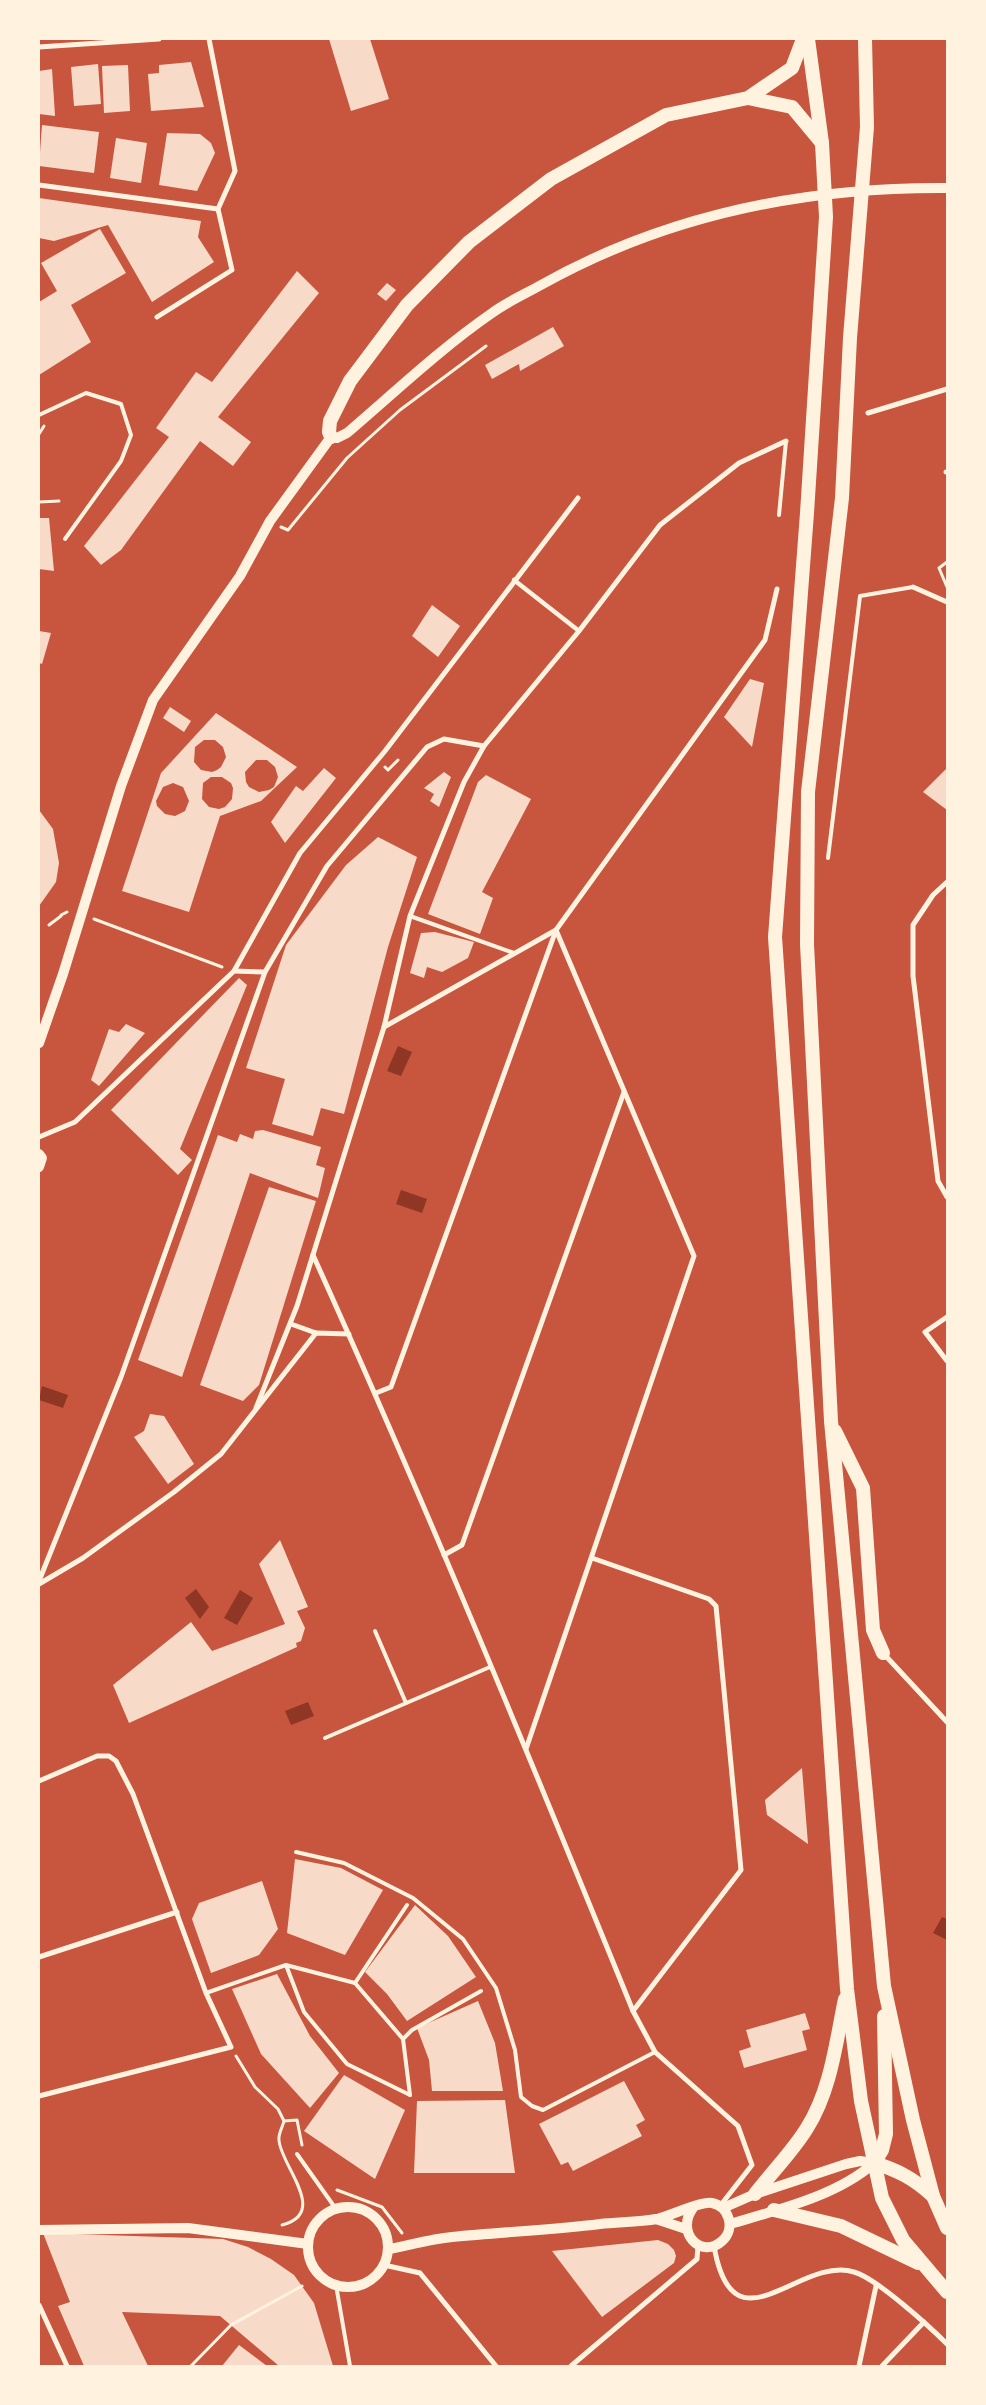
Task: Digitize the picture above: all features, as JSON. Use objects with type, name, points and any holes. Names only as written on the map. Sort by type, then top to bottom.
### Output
[{"type":"highway","points":[[331,437],[329,432],[330,421],[350,381],[407,305],[469,242],[551,180],[666,115],[748,98],[792,68],[803,39]]},
{"type":"highway","points":[[808,39],[822,142],[826,217],[807,513],[775,937],[847,1988],[861,2101],[882,2198],[903,2240],[947,2292]]},
{"type":"highway","points":[[865,39],[867,127],[850,338],[842,498],[808,792],[807,944],[830,1421],[884,1986],[886,2134],[882,2150],[874,2163]]},
{"type":"highway","points":[[748,98],[792,107],[822,142]]},
{"type":"highway","points":[[830,1421],[862,1488],[873,1630],[882,1653]]},
{"type":"highway","points":[[884,1986],[913,2120],[933,2196],[947,2228]]},
{"type":"highway","points":[[755,2194],[807,2128],[819,2105],[826,2086],[847,1988]]},
{"type":"highway","points":[[874,2163],[906,2174],[933,2196]]},
{"type":"highway","points":[[774,2210],[841,2226],[923,2265]]},
{"type":"main road","points":[[39,1043],[63,974],[121,786],[153,700],[240,576],[270,521],[331,437],[337,438],[347,433],[440,350],[493,312],[563,273],[614,249],[662,230],[728,211],[791,198],[891,188],[947,188]]},
{"type":"main road","points":[[39,1154],[42,1158],[39,1167]]},
{"type":"main road","points":[[388,2249],[450,2237],[656,2219],[706,2203],[722,2207],[846,2164],[860,2161],[874,2163]]},
{"type":"main road","points":[[730,2224],[845,2184],[859,2176],[874,2163]]},
{"type":"main road","points":[[693,2208],[688,2214],[686,2229],[692,2240],[698,2245],[714,2246],[726,2238],[730,2224],[722,2207]]},
{"type":"main road","points":[[355,2208],[367,2212],[377,2219],[385,2230],[388,2249],[384,2265],[375,2277],[366,2283],[356,2286],[336,2285],[326,2280],[315,2269],[309,2254],[308,2244],[315,2225],[322,2217],[336,2209],[355,2208]]},
{"type":"main road","points":[[656,2219],[686,2229]]},
{"type":"main road","points":[[39,2230],[188,2228],[308,2244]]},
{"type":"street","points":[[39,47],[159,39]]},
{"type":"street","points":[[157,317],[232,270],[218,209],[235,171],[209,39]]},
{"type":"street","points":[[39,185],[218,209]]},
{"type":"street","points":[[868,414],[947,389]]},
{"type":"street","points":[[256,1408],[291,1324],[313,1255],[384,1027],[410,916],[464,782],[484,746],[579,631],[660,524],[739,462],[786,441]]},
{"type":"street","points":[[39,1137],[75,1122],[234,972],[300,853],[385,751],[578,498]]},
{"type":"street","points":[[514,580],[579,631]]},
{"type":"street","points":[[913,587],[947,602]]},
{"type":"street","points":[[376,1393],[391,1387],[556,930],[765,640],[777,590]]},
{"type":"street","points":[[39,1583],[121,1377],[265,972],[328,866],[427,747],[444,739],[484,746]]},
{"type":"street","points":[[947,882],[933,895],[913,925],[913,976],[938,1181],[947,1197]]},
{"type":"street","points":[[384,1027],[556,930]]},
{"type":"street","points":[[526,1749],[694,1256],[556,930]]},
{"type":"street","points":[[234,972],[265,972]]},
{"type":"street","points":[[444,1555],[462,1545],[624,1092]]},
{"type":"street","points":[[313,1255],[376,1393],[634,2011],[655,2052],[738,2126],[752,2165],[722,2207]]},
{"type":"street","points":[[947,1317],[925,1332],[947,1361]]},
{"type":"street","points":[[291,1324],[316,1333],[349,1334]]},
{"type":"street","points":[[39,1583],[83,1558],[174,1492],[221,1454],[316,1333]]},
{"type":"street","points":[[592,1558],[709,1599],[716,1606],[741,1870],[634,2011]]},
{"type":"street","points":[[882,1653],[947,1722]]},
{"type":"street","points":[[39,1781],[97,1756],[109,1756],[116,1762],[133,1794],[206,1993],[231,2047],[39,2096]]},
{"type":"street","points":[[39,1957],[177,1912]]},
{"type":"street","points":[[571,2366],[697,2259],[698,2245]]},
{"type":"street","points":[[714,2246],[718,2271],[730,2287],[743,2297],[757,2299],[770,2296],[816,2272],[833,2269],[855,2272],[924,2322],[947,2344]]},
{"type":"street","points":[[384,2265],[420,2273],[496,2366]]},
{"type":"street","points":[[859,2366],[876,2286]]},
{"type":"street","points":[[39,2305],[67,2366]]},
{"type":"street","points":[[882,2366],[924,2322]]},
{"type":"lane","points":[[39,415],[86,393],[121,404],[131,435],[121,461],[65,539]]},
{"type":"lane","points":[[780,515],[786,441]]},
{"type":"lane","points":[[828,858],[860,596],[913,587]]},
{"type":"lane","points":[[410,916],[514,953]]},
{"type":"lane","points":[[376,1631],[406,1703]]},
{"type":"lane","points":[[325,1738],[490,1667]]},
{"type":"lane","points":[[296,1852],[344,1863],[413,1898],[463,1939],[496,1988],[515,2050],[521,2097],[532,2106],[543,2110],[655,2052]]},
{"type":"lane","points":[[355,1983],[407,1905]]},
{"type":"lane","points":[[206,1993],[286,1965],[355,1983],[404,2039],[410,2095],[346,2064],[304,2012],[286,1965]]},
{"type":"lane","points":[[404,2039],[412,2030],[481,1991]]},
{"type":"lane","points":[[297,2154],[336,2209]]},
{"type":"lane","points":[[336,2285],[350,2366]]},
{"type":"path","points":[[270,521],[288,530],[347,458],[393,416],[486,346]]},
{"type":"path","points":[[39,434],[44,426]]},
{"type":"path","points":[[39,502],[59,501]]},
{"type":"path","points":[[947,562],[939,568],[947,587]]},
{"type":"path","points":[[385,751],[392,758],[384,767],[388,770],[399,759],[410,768]]},
{"type":"path","points":[[90,917],[234,972]]},
{"type":"path","points":[[231,2047],[255,2087],[278,2108],[284,2121],[278,2139],[286,2163],[304,2196],[298,2216],[292,2222],[280,2225]]},
{"type":"path","points":[[284,2121],[297,2120],[303,2152]]},
{"type":"path","points":[[333,2188],[382,2207],[403,2234]]},
{"type":"path","points":[[191,2366],[231,2325],[302,2286]]},
{"type":"shaded area","points":[[398,1046],[412,1052],[401,1076],[387,1071]]},
{"type":"shaded area","points":[[401,1190],[427,1199],[422,1213],[396,1204]]},
{"type":"shaded area","points":[[42,1386],[68,1395],[63,1408],[39,1400]]},
{"type":"shaded area","points":[[196,1589],[209,1607],[200,1619],[185,1598]]},
{"type":"shaded area","points":[[240,1590],[253,1598],[237,1625],[224,1618]]},
{"type":"shaded area","points":[[308,1702],[314,1716],[291,1725],[285,1711]]},
{"type":"shaded area","points":[[942,1917],[947,1919],[947,1940],[933,1933]]},
{"type":"building","points":[[329,39],[370,39],[389,99],[351,111]]},
{"type":"building","points":[[191,62],[204,107],[151,111],[148,74],[159,73],[159,65]]},
{"type":"building","points":[[98,64],[101,104],[74,106],[71,67]]},
{"type":"building","points":[[128,65],[130,111],[104,113],[102,66]]},
{"type":"building","points":[[52,69],[55,116],[39,114],[39,71]]},
{"type":"building","points":[[42,125],[99,132],[94,173],[39,166]]},
{"type":"building","points":[[167,133],[200,134],[211,143],[215,153],[197,191],[159,185]]},
{"type":"building","points":[[116,138],[147,143],[141,183],[110,178]]},
{"type":"building","points":[[39,198],[201,221],[198,237],[214,262],[152,302],[108,225],[54,241],[39,238]]},
{"type":"building","points":[[100,229],[126,273],[71,305],[91,342],[39,375],[39,302],[57,291],[41,263]]},
{"type":"building","points":[[297,271],[319,293],[218,417],[251,442],[233,466],[200,441],[121,550],[101,565],[84,546],[169,437],[156,428],[196,372],[212,382]]},
{"type":"building","points":[[387,283],[396,290],[386,301],[377,294]]},
{"type":"building","points":[[553,327],[564,346],[520,371],[519,364],[492,379],[485,365]]},
{"type":"building","points":[[39,518],[49,518],[54,571],[39,569]]},
{"type":"building","points":[[432,605],[460,626],[438,657],[412,636]]},
{"type":"building","points":[[39,631],[51,633],[42,664],[39,663]]},
{"type":"building","points":[[750,679],[764,683],[752,747],[724,717]]},
{"type":"building","points":[[170,707],[191,721],[184,732],[163,718]]},
{"type":"building","points":[[216,713],[297,767],[261,801],[220,816],[189,912],[122,891],[161,773]],"holes":[[[204,740],[215,740],[223,747],[226,757],[221,767],[212,772],[201,770],[194,762],[195,747]],[[256,760],[267,760],[275,767],[278,777],[274,787],[259,792],[249,787],[246,782],[245,772]],[[211,777],[222,777],[231,783],[233,788],[232,799],[225,807],[219,809],[209,807],[202,799],[203,783]],[[173,783],[183,787],[189,801],[185,811],[175,816],[165,814],[157,806],[156,801],[163,787]]]},
{"type":"building","points":[[324,768],[336,778],[285,843],[271,822],[296,786],[303,791]]},
{"type":"building","points":[[947,768],[947,810],[923,792]]},
{"type":"building","points":[[444,772],[451,777],[439,807],[430,801],[434,794],[424,788]]},
{"type":"building","points":[[486,775],[531,799],[482,892],[493,898],[480,934],[428,914],[478,782]]},
{"type":"building","points":[[39,810],[53,829],[59,863],[56,882],[39,906]]},
{"type":"building","points":[[378,837],[417,857],[388,947],[344,1114],[321,1108],[313,1136],[272,1124],[285,1079],[246,1068],[286,945],[346,865]]},
{"type":"building","points":[[435,932],[474,942],[468,958],[442,972],[427,967],[424,978],[410,973],[421,933]]},
{"type":"building","points":[[239,978],[247,985],[180,1149],[192,1160],[178,1175],[111,1110]]},
{"type":"building","points":[[126,1024],[145,1033],[99,1086],[91,1080],[109,1029],[119,1032]]},
{"type":"building","points":[[263,1130],[321,1147],[316,1165],[325,1168],[318,1198],[250,1173],[182,1377],[138,1360],[218,1135],[237,1142],[240,1134],[253,1139],[255,1131]]},
{"type":"building","points":[[269,1187],[316,1201],[259,1385],[243,1401],[200,1385]]},
{"type":"building","points":[[150,1414],[164,1416],[194,1464],[168,1484],[134,1437],[144,1431]]},
{"type":"building","points":[[280,1540],[308,1607],[297,1611],[305,1628],[301,1641],[296,1643],[297,1647],[129,1723],[113,1685],[191,1622],[212,1651],[285,1624],[259,1564]]},
{"type":"building","points":[[802,1768],[808,1844],[767,1815],[765,1800]]},
{"type":"building","points":[[295,1859],[341,1868],[383,1890],[345,1955],[287,1933]]},
{"type":"building","points":[[262,1881],[278,1929],[259,1955],[211,1973],[192,1919],[199,1903]]},
{"type":"building","points":[[415,1905],[448,1936],[476,1977],[407,2021],[387,1994],[365,1972]]},
{"type":"building","points":[[277,1974],[310,2036],[339,2073],[310,2108],[261,2054],[232,1989]]},
{"type":"building","points":[[478,2001],[495,2043],[503,2091],[432,2091],[429,2060],[417,2028]]},
{"type":"building","points":[[805,2013],[810,2029],[802,2031],[807,2050],[744,2068],[739,2051],[751,2047],[746,2030]]},
{"type":"building","points":[[344,2075],[405,2110],[375,2179],[304,2131]]},
{"type":"building","points":[[624,2081],[645,2120],[636,2125],[642,2136],[573,2171],[568,2162],[561,2165],[539,2124]]},
{"type":"building","points":[[505,2100],[515,2173],[414,2173],[417,2101]]},
{"type":"building","points":[[43,2233],[223,2239],[248,2247],[271,2259],[294,2275],[314,2303],[333,2366],[279,2366],[220,2316],[122,2312],[148,2366],[84,2366],[58,2306],[70,2302]]},
{"type":"building","points":[[658,2240],[668,2244],[674,2250],[676,2256],[674,2263],[602,2317],[552,2251]]},
{"type":"building","points":[[239,2345],[267,2366],[222,2366]]}]
